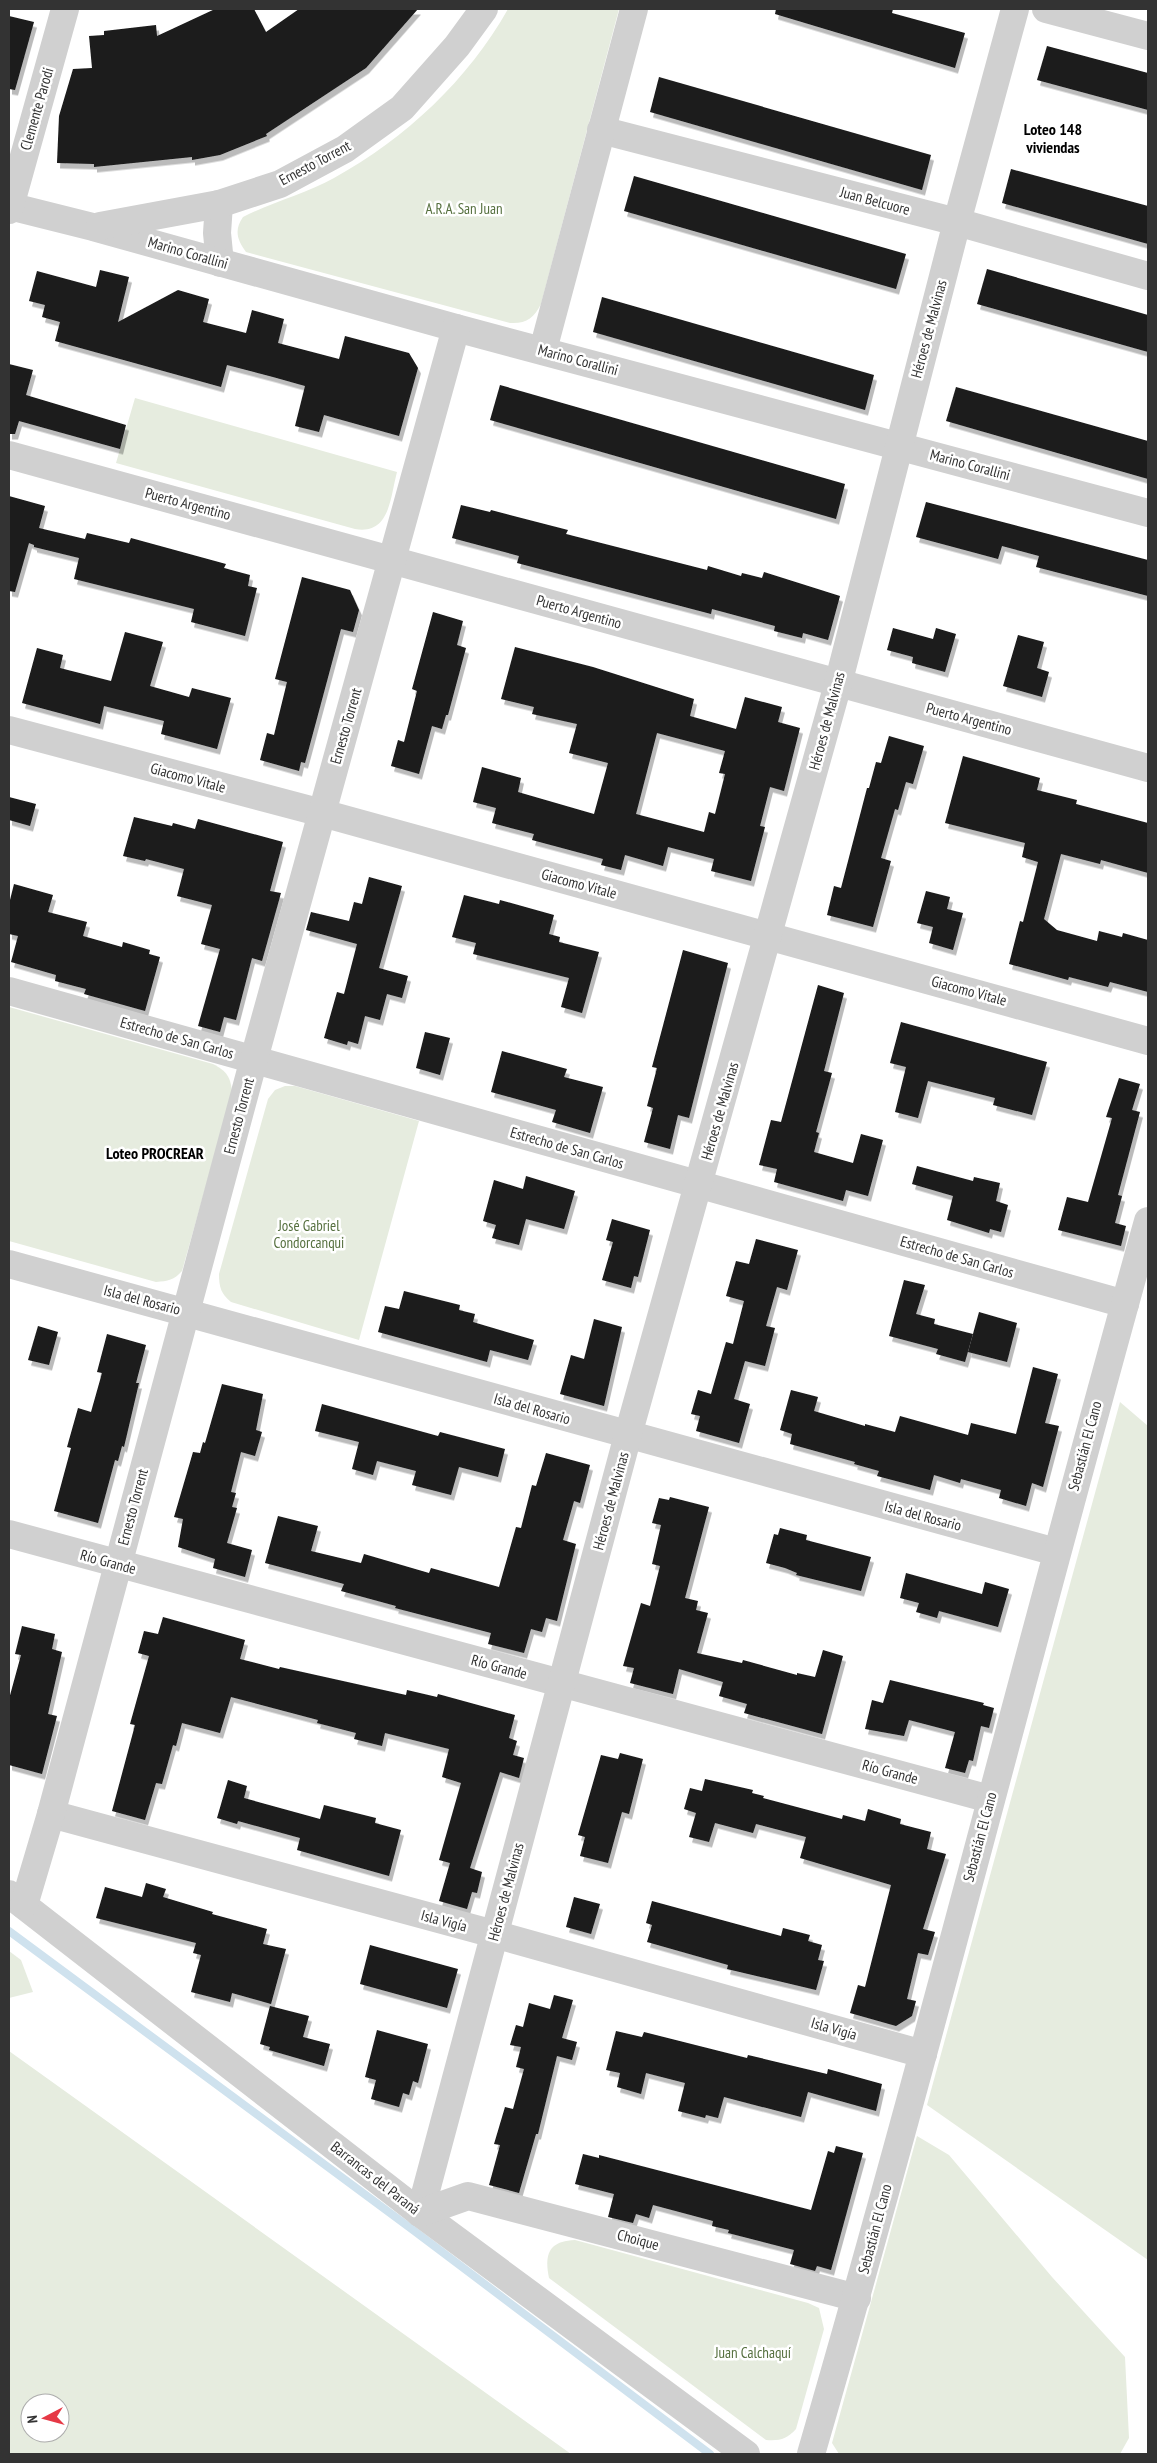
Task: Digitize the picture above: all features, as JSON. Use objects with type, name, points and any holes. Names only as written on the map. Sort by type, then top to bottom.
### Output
[{"type":"street","name":"Clemente Parodi","points":[[9,207],[65,9]]},
{"type":"street","name":"Ernesto Torrent","points":[[93,227],[218,204],[280,184],[345,149],[402,108],[457,46],[484,9]]},
{"type":"street","points":[[543,350],[634,9]]},
{"type":"street","name":"Héroes de Malvinas","points":[[420,2212],[628,1436],[838,684],[898,445],[1015,9]]},
{"type":"street","points":[[1046,9],[1148,36]]},
{"type":"street","name":"Juan Belcuore","points":[[601,130],[957,222],[1148,276]]},
{"type":"street","points":[[218,204],[217,233],[220,262]]},
{"type":"street","name":"Marino Corallini","points":[[9,207],[93,227],[456,328],[1148,513]]},
{"type":"street","name":"Ernesto Torrent","points":[[16,1900],[51,1814],[254,1059],[456,328]]},
{"type":"street","name":"Puerto Argentino","points":[[9,455],[1148,768]]},
{"type":"street","name":"Giacomo Vitale","points":[[9,730],[322,813],[1148,1041]]},
{"type":"street","name":"Estrecho de San Carlos","points":[[9,991],[1125,1304]]},
{"type":"street","name":"Sebastián El Cano","points":[[811,2454],[857,2298],[1056,1552],[1148,1221]]},
{"type":"street","name":"Isla del Rosario","points":[[9,1264],[628,1436],[1056,1552]]},
{"type":"street","name":"Río Grande","points":[[9,1534],[117,1565],[990,1799]]},
{"type":"street","name":"Isla Vigía","points":[[51,1814],[494,1934],[923,2054]]},
{"type":"street","name":"Barrancas del Paraná","points":[[16,1900],[420,2212],[746,2454]]},
{"type":"street","name":"Choique","points":[[420,2212],[468,2196],[857,2298]]},
{"type":"green space","name":"A.R.A. San Juan","points":[[508,9],[619,9],[541,304],[529,319],[510,323],[246,252],[240,243],[238,235],[238,226],[243,217],[323,184],[386,145],[410,126],[454,83],[474,60]]},
{"type":"green space","points":[[135,398],[397,472],[390,503],[382,520],[375,526],[367,529],[355,529],[116,463]]},
{"type":"green space","points":[[9,1007],[213,1064],[222,1069],[227,1075],[231,1083],[232,1093],[182,1271],[173,1278],[156,1282],[9,1241]]},
{"type":"green space","name":"José Gabriel Condorcanqui","points":[[285,1086],[295,1086],[419,1121],[359,1340],[231,1302],[225,1296],[220,1286],[219,1274],[268,1099],[275,1090]]},
{"type":"green space","points":[[1120,1402],[1148,1426],[1148,2260],[927,2105]]},
{"type":"green space","points":[[9,1951],[21,1960],[33,1992],[9,1998]]},
{"type":"green space","points":[[9,2051],[571,2454],[9,2454]]},
{"type":"green space","points":[[917,2136],[949,2155],[1052,2277],[1125,2357],[1129,2438],[1120,2454],[839,2454],[832,2443]]},
{"type":"green space","name":"Juan Calchaquí","points":[[575,2240],[808,2303],[819,2308],[824,2329],[796,2429],[783,2439],[766,2440],[549,2278],[547,2262],[550,2250],[559,2243]]},
{"type":"building","points":[[215,9],[254,9],[266,32],[299,9],[418,9],[366,68],[266,134],[267,136],[220,155],[192,160],[192,157],[94,167],[94,164],[57,163],[59,116],[73,69],[92,68],[89,36],[104,35],[104,31],[156,25],[157,36]]},
{"type":"building","points":[[776,9],[893,9],[892,13],[965,33],[955,68],[775,14]]},
{"type":"building","points":[[9,16],[34,22],[15,90],[9,89]]},
{"type":"building","points":[[1047,46],[1148,73],[1148,110],[1037,80]]},
{"type":"building","points":[[659,77],[931,155],[922,190],[650,112]]},
{"type":"building","points":[[1011,169],[1148,206],[1148,244],[1002,203]]},
{"type":"building","points":[[634,176],[906,254],[896,289],[624,211]]},
{"type":"building","points":[[987,269],[1148,315],[1148,352],[977,304]]},
{"type":"building","points":[[100,270],[129,277],[118,322],[178,290],[209,299],[203,322],[246,333],[252,310],[284,319],[278,343],[339,359],[345,336],[409,353],[418,368],[399,436],[324,415],[319,432],[295,426],[305,386],[273,377],[227,365],[221,387],[55,341],[60,322],[42,317],[45,305],[29,301],[37,271],[96,287]]},
{"type":"building","points":[[602,297],[874,375],[865,410],[593,332]]},
{"type":"building","points":[[9,364],[33,370],[26,395],[126,425],[120,449],[19,421],[15,434],[9,434]]},
{"type":"building","points":[[500,385],[845,484],[836,519],[490,420]]},
{"type":"building","points":[[956,387],[1148,441],[1148,479],[946,421]]},
{"type":"building","points":[[9,496],[45,506],[39,528],[85,539],[87,533],[129,543],[131,538],[226,564],[224,568],[250,575],[248,586],[257,588],[245,636],[191,622],[194,609],[74,579],[79,558],[34,547],[34,545],[29,543],[15,592],[9,591]]},
{"type":"building","points":[[926,502],[1148,560],[1148,596],[1036,567],[1039,556],[1002,546],[998,559],[916,537]]},
{"type":"building","points":[[461,505],[490,512],[491,510],[568,530],[566,534],[707,570],[708,566],[741,576],[742,573],[762,578],[764,572],[840,596],[828,640],[803,633],[802,638],[774,631],[775,626],[712,609],[711,614],[517,563],[519,556],[452,538]]},
{"type":"building","points":[[302,577],[350,590],[359,610],[353,632],[341,629],[305,763],[301,762],[299,771],[260,760],[267,733],[274,735],[287,682],[275,679]]},
{"type":"building","points":[[433,612],[463,621],[457,645],[466,648],[448,715],[446,715],[442,729],[432,726],[419,774],[391,766],[398,740],[404,742],[417,691],[412,689]]},
{"type":"building","points":[[893,628],[933,639],[936,628],[956,634],[945,672],[912,663],[913,657],[887,650]]},
{"type":"building","points":[[125,632],[163,642],[150,686],[189,697],[192,688],[231,698],[217,749],[161,734],[164,721],[104,706],[100,724],[22,703],[37,648],[63,655],[60,668],[111,681]]},
{"type":"building","points":[[1018,635],[1044,642],[1037,668],[1049,672],[1042,697],[1003,686]]},
{"type":"building","points":[[515,647],[593,667],[694,699],[690,716],[736,729],[745,697],[782,707],[778,722],[800,728],[784,791],[770,787],[760,826],[765,827],[751,881],[711,871],[714,859],[668,847],[663,866],[625,855],[621,870],[601,865],[603,859],[532,840],[534,834],[492,823],[496,808],[473,802],[482,767],[521,778],[518,792],[594,814],[608,763],[569,753],[577,724],[532,714],[534,707],[501,699]],"holes":[[[657,733],[725,751],[719,773],[725,774],[715,814],[709,812],[704,832],[636,814]]]},
{"type":"building","points":[[889,736],[924,746],[913,784],[906,782],[898,810],[895,809],[881,858],[891,861],[873,927],[827,915],[834,886],[841,888],[867,788],[869,788],[876,762],[881,763]]},
{"type":"building","points":[[963,756],[1040,778],[1037,790],[1077,800],[1076,804],[1148,823],[1148,873],[1101,860],[1100,864],[1061,854],[1044,919],[1057,930],[1097,941],[1099,931],[1122,937],[1123,933],[1148,940],[1148,992],[1110,982],[1108,987],[1069,977],[1068,980],[1009,964],[1020,921],[1023,922],[1038,862],[1022,857],[1025,843],[945,823]]},
{"type":"building","points":[[9,797],[36,804],[30,826],[9,820]]},
{"type":"building","points":[[134,817],[172,826],[173,823],[195,829],[198,819],[283,842],[270,891],[281,893],[262,961],[252,958],[236,1020],[224,1017],[220,1032],[198,1026],[220,949],[201,944],[212,905],[177,896],[184,869],[146,859],[145,861],[123,856]]},
{"type":"building","points":[[369,877],[402,886],[379,968],[408,976],[402,998],[387,994],[380,1020],[365,1016],[358,1044],[348,1041],[347,1045],[324,1038],[337,992],[344,994],[357,944],[306,930],[311,912],[349,921],[354,902],[362,904]]},
{"type":"building","points":[[14,884],[53,895],[48,912],[87,922],[83,936],[122,947],[123,942],[150,950],[149,954],[160,957],[145,1011],[84,994],[86,989],[55,981],[56,975],[11,962],[18,936],[9,934],[9,904]]},
{"type":"building","points":[[926,891],[950,897],[947,909],[963,913],[953,950],[929,943],[933,927],[917,923]]},
{"type":"building","points":[[464,895],[499,904],[500,900],[554,915],[549,934],[560,937],[559,942],[599,952],[582,1013],[561,1007],[569,978],[473,954],[476,943],[452,937]]},
{"type":"building","points":[[683,950],[728,963],[689,1118],[678,1115],[670,1149],[644,1142],[653,1108],[647,1106],[657,1068],[652,1067]]},
{"type":"building","points":[[818,985],[844,993],[824,1071],[832,1073],[816,1132],[819,1133],[814,1152],[853,1163],[861,1134],[883,1140],[868,1196],[846,1190],[843,1201],[774,1182],[777,1169],[759,1165],[771,1120],[781,1122]]},
{"type":"building","points":[[901,1022],[1047,1062],[1032,1115],[993,1105],[995,1098],[928,1081],[918,1118],[895,1112],[906,1067],[890,1063]]},
{"type":"building","points":[[425,1032],[450,1038],[440,1075],[416,1068]]},
{"type":"building","points":[[502,1051],[567,1069],[564,1077],[603,1087],[590,1133],[552,1122],[556,1110],[491,1092]]},
{"type":"building","points":[[1119,1078],[1140,1084],[1132,1110],[1140,1112],[1118,1195],[1122,1196],[1115,1223],[1126,1226],[1121,1246],[1058,1230],[1067,1197],[1088,1202],[1112,1118],[1106,1117]]},
{"type":"building","points":[[917,1166],[973,1181],[974,1177],[1000,1183],[996,1201],[1008,1205],[1001,1232],[990,1229],[989,1233],[947,1220],[953,1196],[912,1184]]},
{"type":"building","points":[[526,1176],[575,1191],[564,1229],[526,1219],[519,1245],[492,1238],[496,1225],[483,1221],[494,1180],[523,1189]]},
{"type":"building","points":[[612,1219],[650,1230],[638,1277],[634,1276],[631,1288],[602,1280],[613,1242],[606,1240]]},
{"type":"building","points":[[756,1239],[798,1250],[787,1290],[777,1287],[766,1326],[775,1328],[765,1366],[745,1361],[734,1399],[750,1404],[739,1443],[696,1431],[700,1416],[691,1414],[698,1390],[711,1394],[726,1342],[733,1344],[744,1301],[726,1296],[736,1261],[749,1264]]},
{"type":"building","points":[[904,1280],[925,1285],[916,1314],[935,1319],[934,1324],[973,1334],[965,1362],[936,1354],[938,1349],[889,1336]]},
{"type":"building","points":[[404,1291],[460,1305],[459,1310],[475,1314],[473,1322],[534,1340],[528,1360],[490,1350],[487,1362],[378,1332],[385,1306],[399,1309]]},
{"type":"building","points":[[979,1312],[1017,1323],[1007,1362],[968,1352]]},
{"type":"building","points":[[594,1319],[622,1327],[604,1406],[560,1394],[571,1355],[584,1359]]},
{"type":"building","points":[[38,1326],[58,1332],[49,1365],[28,1360]]},
{"type":"building","points":[[107,1334],[146,1345],[136,1383],[139,1383],[124,1447],[122,1446],[118,1461],[115,1460],[98,1523],[54,1511],[71,1448],[67,1447],[78,1408],[91,1412],[102,1373],[97,1372]]},
{"type":"building","points":[[1033,1367],[1058,1374],[1045,1423],[1059,1426],[1043,1487],[1032,1483],[1026,1506],[999,1498],[1001,1490],[961,1479],[960,1483],[934,1475],[930,1490],[877,1476],[879,1471],[854,1464],[855,1462],[790,1444],[792,1434],[780,1430],[791,1390],[818,1397],[814,1411],[865,1426],[865,1424],[895,1432],[900,1416],[968,1435],[971,1423],[1016,1434]]},
{"type":"building","points":[[222,1384],[263,1394],[256,1430],[262,1432],[255,1456],[241,1452],[231,1492],[236,1493],[232,1507],[237,1508],[227,1543],[252,1550],[245,1577],[213,1568],[215,1559],[178,1547],[183,1519],[174,1517],[193,1452],[200,1453],[203,1442],[205,1443]]},
{"type":"building","points":[[322,1404],[438,1436],[440,1432],[505,1449],[498,1477],[459,1467],[451,1495],[412,1485],[416,1471],[377,1461],[373,1475],[352,1469],[359,1442],[315,1431]]},
{"type":"building","points":[[546,1453],[590,1465],[580,1503],[574,1501],[563,1540],[576,1544],[557,1621],[546,1618],[542,1632],[531,1629],[524,1653],[488,1644],[491,1633],[395,1608],[396,1606],[341,1591],[344,1584],[265,1563],[278,1516],[318,1526],[311,1551],[361,1563],[364,1554],[429,1573],[431,1568],[499,1587],[516,1527],[521,1528],[532,1485],[536,1486]]},
{"type":"building","points":[[670,1497],[709,1507],[685,1598],[698,1601],[696,1610],[708,1613],[697,1653],[742,1663],[743,1660],[797,1675],[797,1673],[815,1677],[823,1650],[843,1656],[822,1734],[744,1713],[747,1704],[719,1696],[723,1682],[679,1669],[673,1694],[630,1683],[634,1668],[623,1666],[641,1603],[650,1606],[660,1566],[652,1564],[661,1525],[652,1523],[659,1498],[669,1500]]},
{"type":"building","points":[[780,1528],[807,1535],[806,1540],[871,1557],[861,1591],[796,1575],[797,1573],[785,1568],[766,1563],[774,1534],[778,1535]]},
{"type":"building","points":[[906,1573],[982,1594],[985,1582],[1009,1589],[998,1627],[939,1611],[937,1618],[916,1612],[919,1603],[900,1598]]},
{"type":"building","points":[[163,1617],[245,1640],[240,1659],[279,1669],[280,1667],[406,1695],[407,1690],[437,1697],[438,1694],[515,1715],[509,1738],[517,1741],[513,1755],[524,1758],[519,1778],[500,1772],[470,1868],[482,1872],[477,1893],[472,1892],[467,1909],[439,1901],[450,1863],[439,1860],[461,1783],[442,1777],[449,1749],[385,1733],[382,1746],[354,1739],[356,1733],[317,1723],[318,1720],[231,1697],[220,1733],[182,1723],[176,1746],[173,1745],[162,1784],[156,1783],[145,1820],[112,1811],[135,1725],[130,1724],[149,1656],[138,1653],[144,1631],[158,1634]]},
{"type":"building","points":[[22,1626],[55,1634],[52,1649],[62,1652],[48,1714],[57,1716],[42,1774],[9,1765],[9,1699],[21,1655],[15,1654]]},
{"type":"building","points":[[890,1680],[984,1703],[983,1705],[994,1708],[989,1728],[981,1726],[973,1761],[969,1760],[965,1773],[945,1768],[955,1732],[909,1720],[904,1736],[865,1729],[872,1700],[883,1703]]},
{"type":"building","points":[[620,1753],[643,1759],[629,1814],[622,1812],[608,1863],[580,1856],[585,1837],[578,1835],[601,1755],[618,1759]]},
{"type":"building","points":[[705,1779],[753,1790],[752,1793],[764,1796],[763,1798],[842,1819],[843,1815],[865,1821],[868,1809],[901,1819],[900,1824],[931,1832],[927,1849],[946,1854],[923,1929],[935,1932],[928,1955],[918,1953],[907,1999],[916,2001],[912,2016],[896,2026],[850,2013],[858,1985],[865,1987],[891,1885],[800,1858],[806,1837],[756,1824],[753,1833],[715,1823],[709,1842],[689,1837],[696,1813],[684,1809],[690,1788],[702,1791]]},
{"type":"building","points":[[228,1780],[247,1786],[244,1798],[320,1819],[324,1805],[376,1818],[375,1823],[401,1830],[389,1876],[297,1850],[300,1838],[238,1821],[237,1824],[217,1818]]},
{"type":"building","points":[[146,1883],[166,1889],[163,1897],[213,1912],[212,1914],[267,1929],[263,1944],[286,1949],[271,2004],[232,1993],[230,2002],[191,1992],[201,1955],[193,1953],[196,1943],[96,1918],[105,1887],[142,1897]]},
{"type":"building","points":[[574,1897],[600,1904],[591,1934],[566,1927]]},
{"type":"building","points":[[652,1901],[781,1936],[783,1928],[810,1935],[808,1941],[822,1945],[818,1960],[824,1961],[816,1990],[727,1969],[728,1965],[647,1942],[652,1925],[646,1923]]},
{"type":"building","points":[[370,1945],[458,1969],[447,2008],[360,1984]]},
{"type":"building","points":[[554,1995],[573,2000],[562,2038],[577,2042],[572,2060],[557,2056],[538,2134],[536,2134],[519,2193],[489,2185],[500,2145],[494,2144],[505,2107],[513,2109],[524,2069],[516,2067],[521,2047],[510,2045],[516,2025],[523,2027],[529,2003],[550,2009]]},
{"type":"building","points":[[270,2006],[309,2016],[303,2037],[330,2044],[324,2066],[269,2050],[270,2047],[260,2044]]},
{"type":"building","points":[[377,2030],[428,2044],[418,2083],[413,2081],[409,2095],[403,2093],[399,2107],[371,2099],[376,2080],[365,2077]]},
{"type":"building","points":[[616,2031],[642,2037],[644,2032],[747,2058],[748,2055],[827,2074],[828,2069],[882,2084],[876,2111],[808,2092],[801,2117],[724,2097],[718,2118],[706,2115],[705,2118],[678,2111],[685,2083],[646,2073],[641,2094],[617,2087],[620,2073],[606,2070]]},
{"type":"building","points":[[836,2146],[863,2153],[831,2270],[817,2266],[815,2271],[790,2264],[794,2250],[728,2233],[729,2230],[712,2226],[713,2221],[653,2205],[649,2218],[636,2214],[633,2223],[608,2217],[614,2194],[575,2184],[583,2154],[599,2158],[599,2155],[811,2210],[828,2151],[834,2153]]},
{"type":"waterway","points":[[9,1931],[413,2230],[710,2454]]},
{"type":"district","name":"Loteo 148 viviendas","points":[[1053,138]]},
{"type":"district","name":"Loteo PROCREAR","points":[[155,1153]]}]
